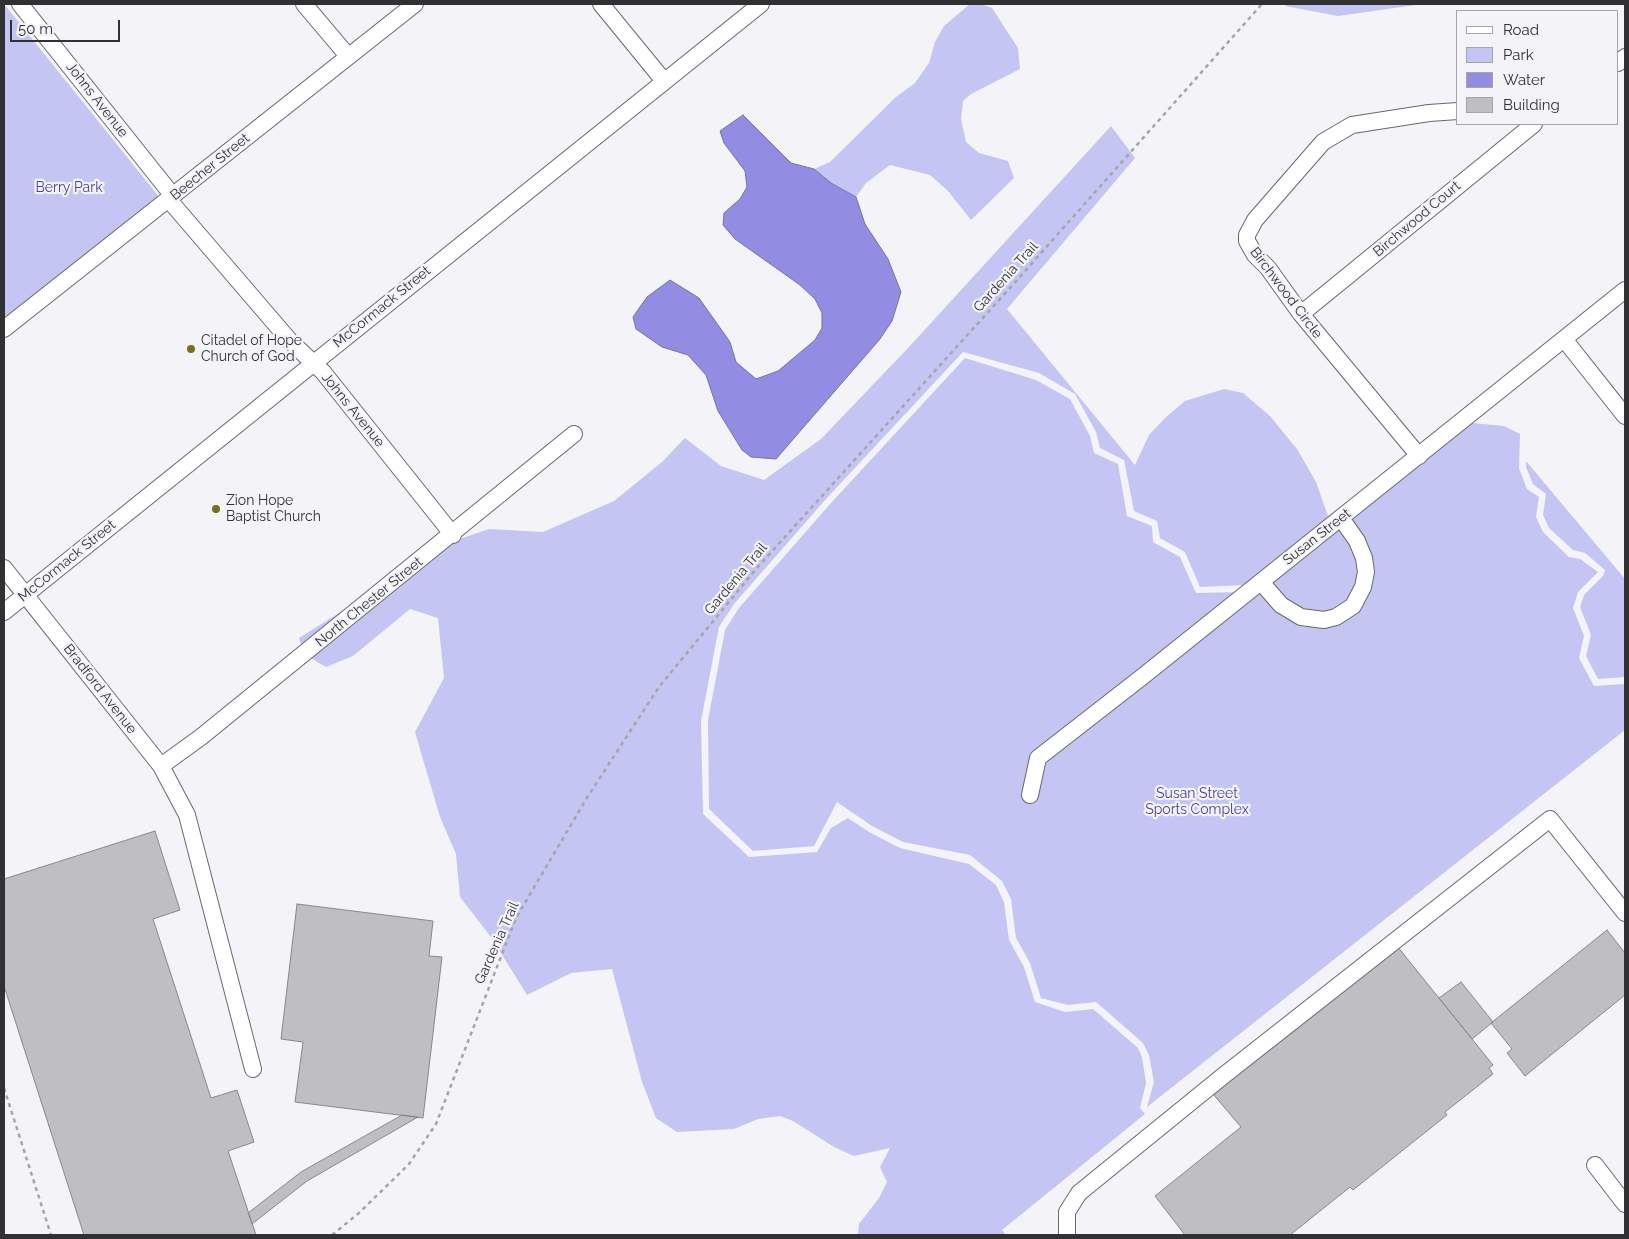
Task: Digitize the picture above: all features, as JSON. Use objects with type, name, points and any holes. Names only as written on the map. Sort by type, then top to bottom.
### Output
[{"type":"street","name":"Johns Avenue","points":[[20,4],[171,198],[290,341],[323,372],[453,535]]},
{"type":"street","points":[[304,4],[348,56]]},
{"type":"street","name":"Beecher Street","points":[[4,329],[415,4]]},
{"type":"street","points":[[601,4],[664,81]]},
{"type":"street","name":"McCormack Street","points":[[4,612],[761,4]]},
{"type":"street","name":"Birchwood Circle","points":[[1419,456],[1301,314],[1247,241],[1247,235],[1255,220],[1323,142],[1352,125],[1429,113],[1456,111]]},
{"type":"street","name":"Birchwood Court","points":[[1301,314],[1516,129],[1530,125]]},
{"type":"street","name":"Susan Street","points":[[1030,795],[1038,758],[1625,290]]},
{"type":"street","points":[[1564,339],[1625,416]]},
{"type":"street","name":"North Chester Street","points":[[161,766],[201,737],[453,535],[574,434]]},
{"type":"street","points":[[1261,582],[1281,605],[1301,618],[1324,620],[1336,617],[1353,606],[1363,587],[1366,572],[1364,558],[1357,541],[1340,518]]},
{"type":"street","name":"Bradford Avenue","points":[[4,568],[161,766],[187,815],[253,1069]]},
{"type":"street","points":[[1067,1235],[1067,1212],[1079,1193],[1223,1076],[1550,819],[1625,913]]},
{"type":"street","points":[[1595,1165],[1625,1204]]},
{"type":"path","name":"Gardenia Trail","points":[[332,1235],[359,1213],[409,1164],[436,1124],[456,1067],[516,918],[588,796],[659,688],[756,569],[1018,279],[1262,4]]},
{"type":"path","points":[[4,1088],[51,1235]]},
{"type":"green space","name":"Berry Park","points":[[4,4],[160,198],[4,324]]},
{"type":"green space","points":[[970,4],[981,4],[992,8],[1018,48],[1020,69],[971,94],[963,101],[961,119],[966,142],[979,153],[1008,161],[1014,178],[971,220],[948,191],[930,175],[890,165],[866,183],[856,197],[831,183],[814,169],[830,162],[896,97],[915,83],[929,63],[935,42],[944,26]]},
{"type":"green space","points":[[1287,4],[1423,4],[1338,16],[1285,6]]},
{"type":"green space","points":[[1111,126],[1135,158],[1007,309],[1135,465],[1149,435],[1166,417],[1185,401],[1224,389],[1243,393],[1270,416],[1297,449],[1316,482],[1328,516],[1397,465],[1246,585],[1200,587],[1185,552],[1160,538],[1157,521],[1134,511],[1124,460],[1100,448],[1096,432],[1075,394],[1039,373],[963,352],[826,499],[734,604],[719,627],[701,721],[703,814],[749,857],[817,852],[831,828],[848,818],[869,832],[900,848],[969,864],[996,885],[1004,902],[1009,940],[1024,967],[1035,1002],[1065,1012],[1093,1009],[1138,1048],[1142,1057],[1146,1083],[1140,1108],[1145,1114],[1002,1230],[1006,1235],[858,1235],[859,1224],[879,1198],[887,1182],[880,1167],[890,1148],[854,1156],[834,1147],[793,1121],[780,1116],[758,1119],[734,1129],[677,1132],[656,1118],[642,1082],[612,969],[571,973],[527,995],[491,937],[460,897],[456,854],[440,817],[415,732],[444,678],[438,618],[410,609],[353,656],[326,667],[304,654],[299,638],[454,541],[489,529],[543,532],[614,501],[662,462],[685,438],[721,466],[764,480],[821,439],[909,347]]},
{"type":"green space","name":"Susan Street Sports Complex","points":[[965,358],[1036,380],[1070,399],[1090,436],[1094,453],[1118,464],[1127,516],[1152,526],[1153,542],[1180,557],[1196,593],[1248,592],[1462,422],[1504,426],[1520,434],[1519,468],[1527,489],[1539,497],[1536,517],[1543,532],[1569,557],[1580,559],[1598,572],[1578,592],[1573,608],[1584,636],[1579,658],[1594,686],[1625,684],[1625,730],[1147,1107],[1154,1082],[1149,1055],[1143,1043],[1096,1002],[1068,1005],[1041,998],[1030,963],[1016,938],[1011,899],[1002,881],[970,855],[903,842],[872,826],[837,802],[814,846],[753,851],[709,809],[708,720],[725,630],[739,608],[831,503]]},
{"type":"green space","points":[[1526,461],[1625,579],[1625,677],[1598,679],[1586,656],[1591,635],[1580,607],[1584,595],[1603,576],[1605,570],[1585,553],[1573,550],[1549,528],[1543,515],[1546,494],[1533,484],[1526,467]]},
{"type":"water","points":[[743,115],[791,163],[814,169],[831,183],[856,197],[865,224],[888,259],[901,292],[892,321],[880,339],[776,459],[751,457],[742,450],[718,411],[706,375],[688,355],[662,347],[636,329],[633,317],[647,297],[670,280],[699,298],[730,342],[736,362],[756,379],[778,371],[815,340],[822,328],[822,313],[815,299],[800,285],[735,239],[723,225],[724,213],[740,199],[747,187],[745,171],[724,143],[720,131]]},
{"type":"building","points":[[155,831],[180,910],[153,919],[211,1098],[237,1090],[254,1142],[228,1151],[256,1235],[84,1235],[4,986],[4,879]]},
{"type":"building","points":[[297,904],[433,921],[429,956],[442,957],[423,1118],[295,1102],[303,1042],[281,1039]]},
{"type":"building","points":[[1607,930],[1625,953],[1625,995],[1525,1076],[1507,1053],[1512,1049],[1491,1023]]},
{"type":"building","points":[[1397,946],[1493,1065],[1489,1068],[1493,1074],[1445,1112],[1447,1115],[1353,1190],[1350,1187],[1290,1235],[1185,1235],[1155,1196],[1241,1127],[1213,1094]]},
{"type":"building","points":[[1461,982],[1493,1022],[1472,1039],[1439,998]]},
{"type":"building","points":[[402,1115],[418,1117],[307,1181],[252,1224],[248,1213],[301,1172]]},
{"type":"place","name":"Citadel of Hope Church of God","points":[[191,349]]},
{"type":"place","name":"Zion Hope Baptist Church","points":[[216,509]]}]
